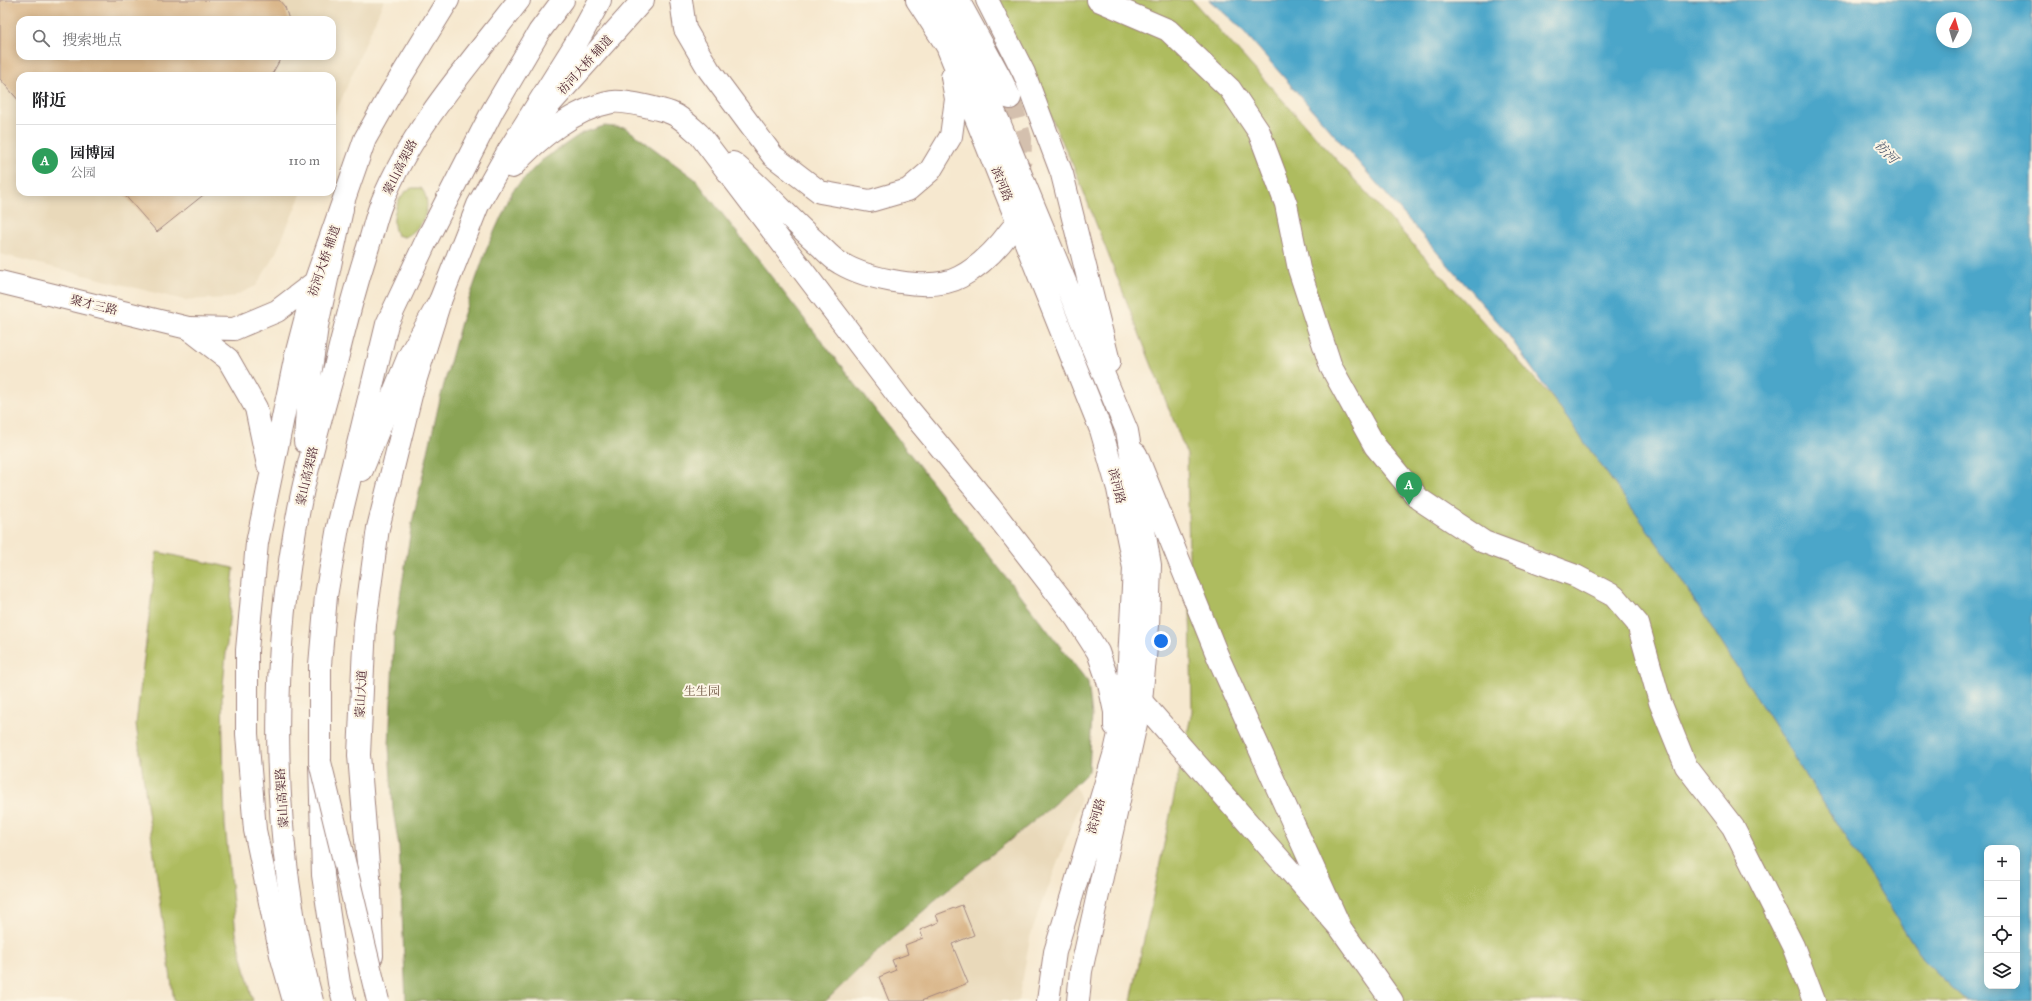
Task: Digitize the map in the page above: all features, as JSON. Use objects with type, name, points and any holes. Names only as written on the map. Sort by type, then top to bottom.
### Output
[{"type":"main road","points":[[432,24],[441,0]]},
{"type":"main road","name":"祊河大桥 辅道","points":[[294,1001],[281,955],[255,830],[247,734],[247,650],[257,543],[270,474],[296,355],[315,282],[366,140],[432,24],[448,0]]},
{"type":"main road","name":"蒙山高架路","points":[[312,1001],[300,958],[287,876],[280,776],[279,697],[288,584],[303,489],[353,296],[382,201],[418,132],[519,0]]},
{"type":"main road","points":[[344,1001],[338,983],[323,875],[320,762],[320,665],[326,596],[340,519],[387,324],[428,237],[493,110],[540,32],[562,0]]},
{"type":"main road","points":[[509,150],[581,35],[600,0]]},
{"type":"main road","name":"祊河大桥 辅道","points":[[412,391],[440,301],[478,205],[509,150],[643,0]]},
{"type":"main road","points":[[681,0],[685,29],[709,70],[773,156],[820,192],[870,201],[908,190],[930,171],[950,136],[956,99],[947,46]]},
{"type":"main road","name":"滨河路","points":[[917,0],[947,46],[1101,430],[1118,490],[1134,568],[1127,698],[1115,752],[1056,952],[1048,1001]]},
{"type":"main road","name":"滨河路","points":[[940,0],[947,10],[999,122],[1127,431],[1150,565],[1148,625],[1141,701],[1080,971],[1078,1001]]},
{"type":"main road","points":[[958,0],[1010,98]]},
{"type":"main road","points":[[987,0],[1024,72],[1062,174],[1127,431],[1218,657],[1341,929]]},
{"type":"main road","points":[[1098,0],[1168,30],[1230,89],[1259,132],[1286,204],[1299,269],[1331,367],[1375,446],[1420,499],[1484,542],[1576,576],[1614,596],[1638,624],[1660,702],[1686,766],[1733,827],[1793,946],[1814,1001]]},
{"type":"main road","points":[[478,205],[528,149],[584,112],[612,102],[641,105],[676,116],[754,180],[798,226],[839,263],[889,282],[933,284],[959,278],[984,260],[999,246],[1011,230]]},
{"type":"main road","points":[[699,134],[902,401],[990,507],[1076,618],[1098,652],[1109,684],[1115,712],[1115,752]]},
{"type":"main road","points":[[303,489],[308,391],[317,326],[342,210]]},
{"type":"main road","name":"聚才三路","points":[[0,282],[188,328]]},
{"type":"main road","points":[[188,328],[234,329],[277,311],[315,282]]},
{"type":"main road","points":[[340,519],[373,448],[408,358],[440,301]]},
{"type":"main road","points":[[188,328],[228,359],[256,408],[270,474]]},
{"type":"main road","name":"蒙山大道","points":[[374,1001],[370,888],[359,755],[365,624],[378,528],[412,391]]},
{"type":"main road","points":[[1141,701],[1341,929],[1392,1001]]},
{"type":"main road","points":[[320,762],[378,1001]]},
{"type":"main road","points":[[300,958],[304,1001]]},
{"type":"shaded area","points":[[0,0],[384,0],[336,112],[336,72],[16,72],[16,196],[300,196],[275,255],[256,286],[230,298],[184,300],[0,254]]},
{"type":"shaded area","points":[[1075,785],[1081,799],[1030,937],[1019,1001],[826,1001],[857,970],[967,875]]},
{"type":"green space","points":[[998,0],[1192,0],[1554,400],[1665,554],[1923,959],[1966,1001],[1131,1001],[1192,711],[1187,455],[1075,170]]},
{"type":"green space","name":"生生园","points":[[604,126],[626,128],[695,179],[1088,682],[1092,715],[1089,771],[1046,810],[915,918],[826,1001],[406,1001],[399,847],[393,810],[389,746],[394,634],[412,523],[440,399],[461,322],[487,248],[513,190],[541,161],[582,133]]},
{"type":"green space","points":[[412,188],[421,188],[425,194],[427,209],[421,223],[410,234],[404,237],[397,235],[394,215],[402,195]]},
{"type":"green space","points":[[157,552],[234,568],[222,696],[225,825],[236,933],[253,1001],[174,1001],[136,724]]},
{"type":"water","name":"祊河","points":[[1209,0],[2032,0],[2032,1001],[1966,1001],[1923,959],[1665,554],[1505,330],[1239,26]]},
{"type":"building","points":[[0,0],[279,0],[285,7],[288,16],[16,16],[16,60],[280,60],[273,72],[16,72],[16,97],[0,79]]},
{"type":"building","points":[[126,196],[202,196],[157,232]]},
{"type":"building","points":[[962,905],[974,935],[952,944],[968,983],[921,1001],[889,1001],[879,977],[896,970],[892,960],[908,954],[905,945],[923,938],[920,930],[939,922],[936,915]]},
{"type":"tunnel","points":[[1010,98],[1021,139],[1020,176]]},
{"type":"place","name":"园博园","points":[[1409,505]]}]
